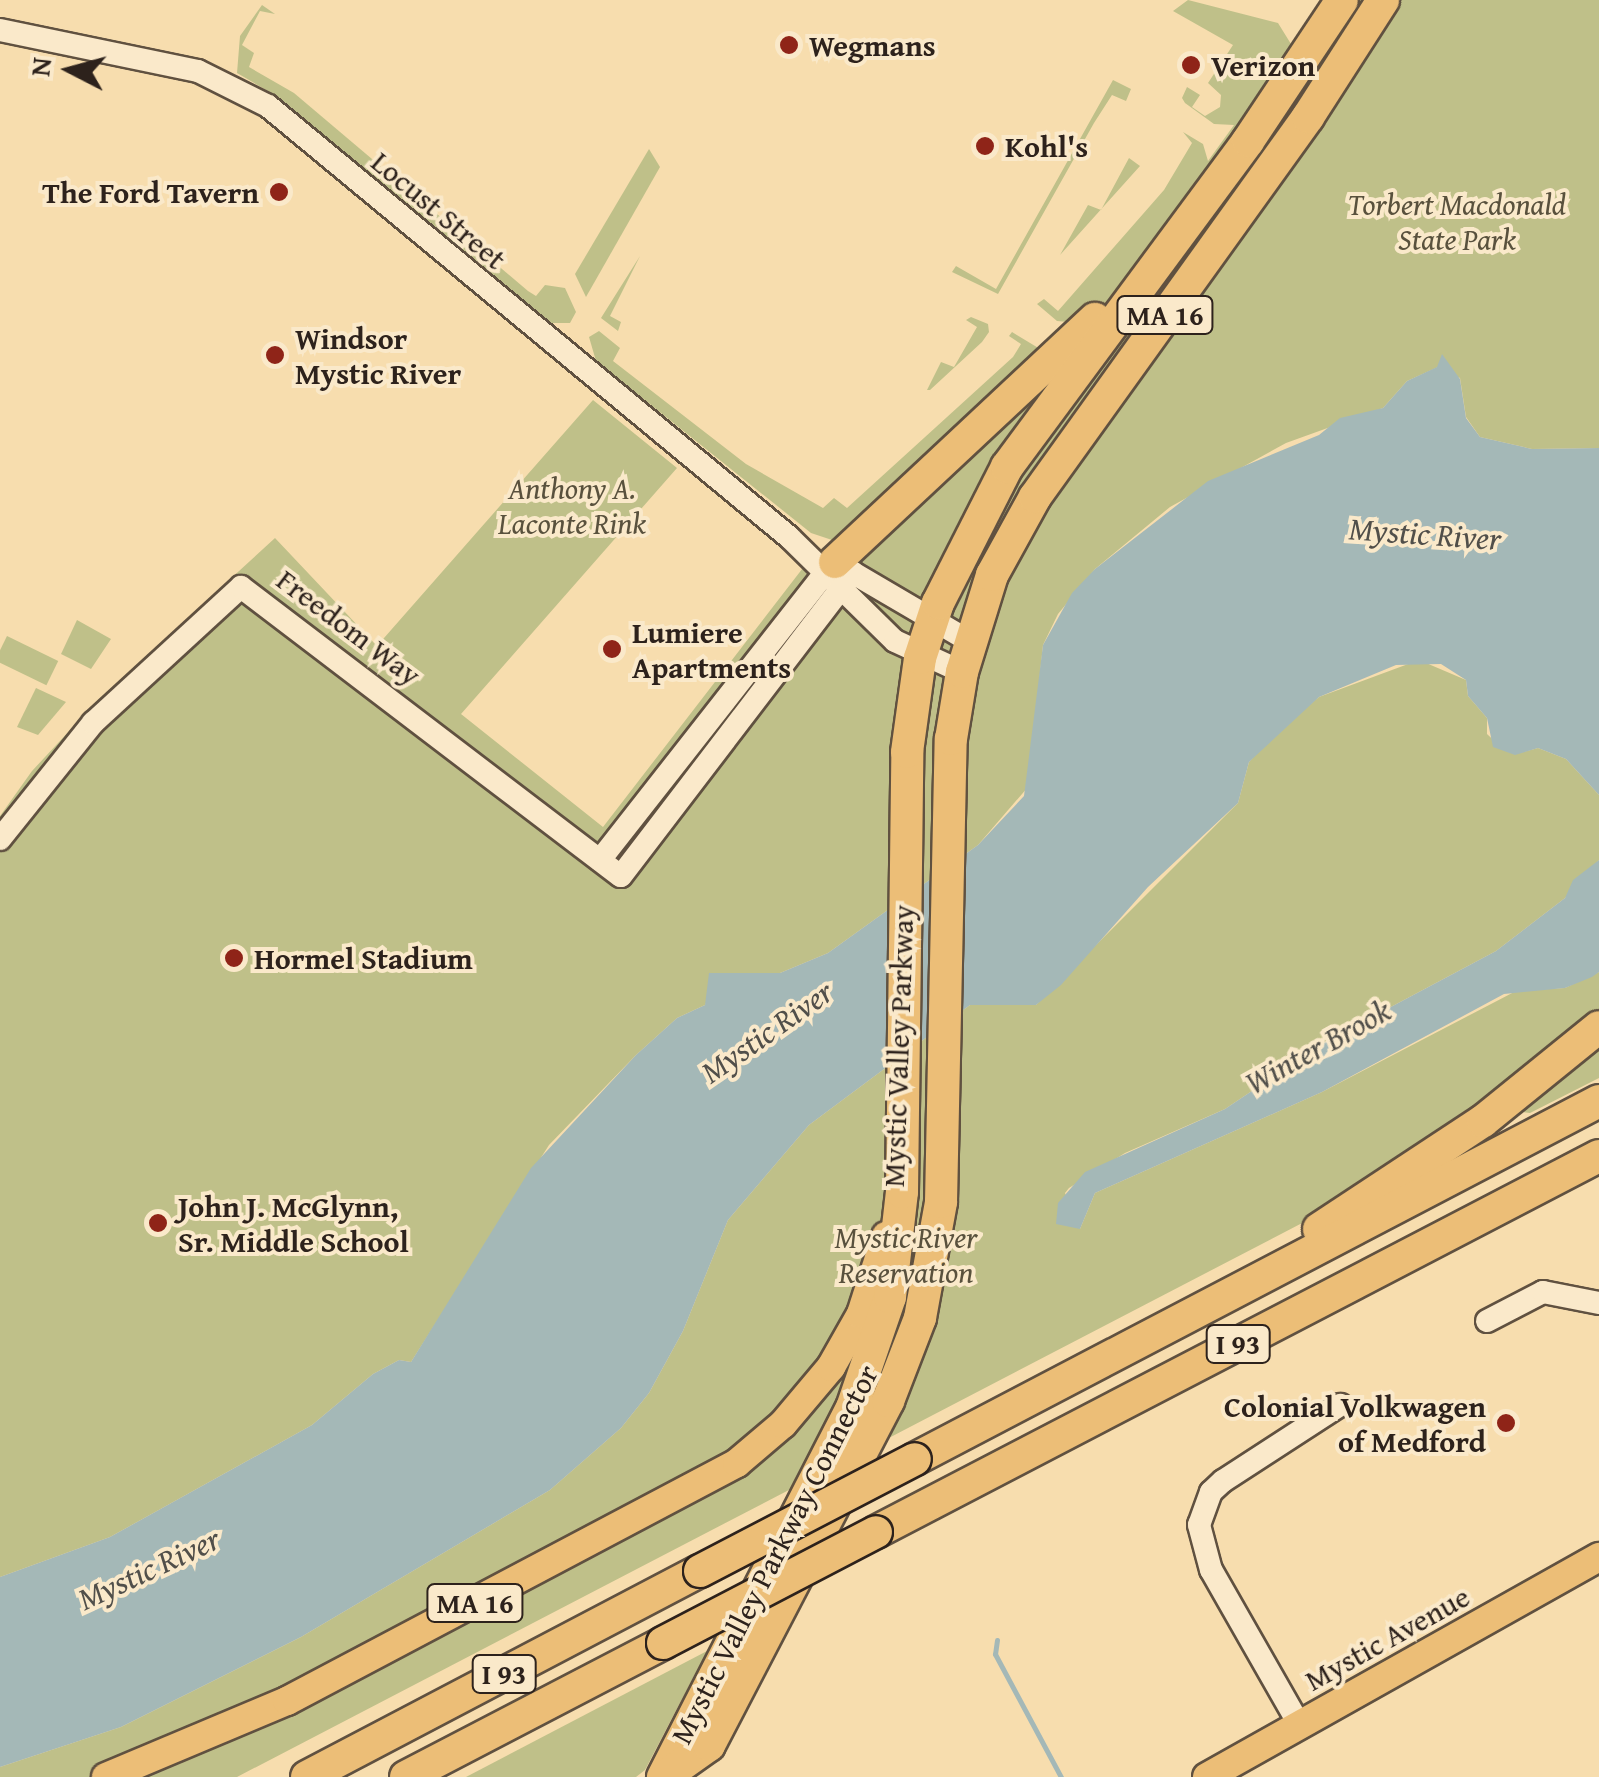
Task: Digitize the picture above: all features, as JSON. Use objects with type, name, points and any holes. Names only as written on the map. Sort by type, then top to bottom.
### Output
[{"type":"highway","name":"Mystic Valley Parkway","points":[[901,1092],[907,752],[920,658],[961,546],[998,479],[1180,235],[1342,0]]},
{"type":"highway","name":"Mystic Valley Parkway","points":[[663,1777],[709,1745],[911,1347],[940,1217],[946,810],[966,656],[992,575],[1035,497],[1291,141],[1383,0]]},
{"type":"highway","points":[[838,574],[1180,235]]},
{"type":"highway","points":[[1242,1288],[1346,1208],[1498,1110],[1599,1027]]},
{"type":"highway","name":"Mystic Valley Parkway Connector","points":[[663,1777],[874,1354],[900,1240],[901,1092]]},
{"type":"highway","name":"I 93","points":[[307,1777],[1599,1101]]},
{"type":"highway","name":"I 93","points":[[406,1777],[1599,1156]]},
{"type":"main road","name":"Mystic Valley Parkway","points":[[106,1777],[235,1726],[340,1674],[700,1486],[762,1444],[823,1378],[868,1298],[893,1202],[901,1092]]},
{"type":"main road","name":"Mystic Avenue","points":[[1208,1777],[1250,1767],[1299,1724],[1599,1558]]},
{"type":"main road","name":"Mystic Valley Parkway Connector","points":[[694,1777],[709,1745]]},
{"type":"street","name":"Locust Street","points":[[0,30],[198,71],[268,106],[838,574],[920,658],[966,656]]},
{"type":"street","name":"Locust Street","points":[[838,574],[932,620],[966,656]]},
{"type":"street","points":[[600,860],[838,574]]},
{"type":"street","name":"Freedom Way","points":[[0,839],[93,724],[241,587],[621,876],[838,574]]},
{"type":"street","points":[[1487,1321],[1544,1292],[1599,1303]]},
{"type":"street","points":[[1299,1724],[1212,1570],[1199,1525],[1210,1492],[1223,1480],[1340,1404]]},
{"type":"green space","points":[[1188,0],[1278,23],[1291,44],[1324,0],[1599,0],[1599,448],[1532,449],[1480,437],[1466,417],[1460,378],[1438,367],[1407,381],[1383,408],[1286,443],[1170,507],[1095,569],[1058,614],[1043,645],[1028,787],[978,845],[828,953],[780,973],[720,975],[705,1005],[677,1018],[549,1145],[411,1362],[399,1360],[373,1374],[312,1425],[110,1537],[0,1577],[0,816],[32,771],[99,699],[275,538],[377,646],[593,400],[677,468],[461,714],[603,827],[806,564],[835,541],[811,533],[596,361],[589,337],[599,331],[620,348],[613,361],[746,464],[823,508],[834,498],[847,508],[1013,357],[1021,344],[1009,336],[1012,332],[1040,349],[1068,322],[1057,321],[1037,304],[1044,299],[1058,311],[1164,190],[1192,143],[1183,132],[1203,144],[1208,161],[1234,125],[1214,124],[1185,103],[1182,98],[1187,87],[1200,95],[1192,107],[1205,116],[1220,107],[1221,95],[1208,83],[1233,45],[1173,11]]},
{"type":"green space","points":[[262,5],[275,14],[260,11],[242,45],[254,53],[249,67],[294,93],[528,291],[536,296],[545,285],[565,288],[576,312],[570,323],[550,323],[278,97],[237,73],[240,36]]},
{"type":"green space","points":[[1113,80],[1131,89],[1126,101],[1112,95],[998,294],[952,272],[956,266],[996,289]]},
{"type":"green space","points":[[649,149],[660,167],[586,297],[575,274]]},
{"type":"green space","points":[[1129,158],[1140,166],[1102,208]]},
{"type":"green space","points":[[1088,205],[1101,210],[1060,255]]},
{"type":"green space","points":[[640,256],[610,316],[621,322],[618,331],[601,318]]},
{"type":"green space","points":[[971,317],[988,324],[989,332],[982,342],[930,390],[927,390],[941,362],[954,367],[977,327],[966,320]]},
{"type":"green space","points":[[77,620],[111,639],[91,669],[61,654]]},
{"type":"green space","points":[[7,636],[58,661],[46,685],[0,663],[0,650]]},
{"type":"green space","name":"Mystic River Reservation","points":[[1419,660],[1466,680],[1468,696],[1487,718],[1487,734],[1504,750],[1515,754],[1538,748],[1566,759],[1599,795],[1599,860],[1565,898],[1496,951],[1325,1042],[1225,1109],[1125,1153],[1069,1188],[1065,1193],[1080,1229],[1095,1193],[1322,1092],[1516,991],[1565,988],[1599,972],[1599,1078],[1530,1113],[1487,1108],[1306,1221],[237,1777],[0,1777],[0,1767],[121,1727],[301,1637],[550,1490],[621,1428],[649,1393],[683,1331],[728,1220],[809,1125],[970,1005],[1036,1005],[1238,803],[1249,762],[1278,730],[1319,697]]},
{"type":"green space","points":[[36,688],[66,702],[38,735],[17,727]]},
{"type":"green space","points":[[707,1651],[645,1770],[636,1777],[466,1777]]},
{"type":"water","name":"Mystic River","points":[[1442,354],[1460,379],[1466,418],[1480,437],[1532,449],[1599,448],[1599,795],[1566,759],[1538,748],[1515,755],[1493,747],[1487,718],[1468,696],[1466,680],[1441,664],[1396,665],[1319,697],[1249,762],[1238,803],[1148,887],[1061,985],[1036,1005],[970,1005],[809,1125],[728,1220],[683,1331],[649,1393],[621,1428],[550,1490],[301,1637],[121,1727],[0,1767],[0,1577],[110,1537],[312,1425],[373,1374],[399,1360],[411,1362],[531,1168],[636,1055],[677,1018],[705,1005],[709,973],[780,973],[828,953],[978,845],[1024,796],[1043,645],[1072,593],[1095,569],[1208,481],[1319,435],[1340,418],[1383,408],[1407,381],[1437,367]]},
{"type":"water","points":[[1599,860],[1599,972],[1592,977],[1565,988],[1504,994],[1322,1092],[1095,1193],[1080,1229],[1056,1224],[1058,1203],[1085,1172],[1225,1109],[1325,1042],[1496,951],[1565,898],[1573,880]]},
{"type":"waterway","name":"Winter Brook","points":[[997,1640],[995,1654],[1061,1777]]},
{"type":"place","name":"Wegmans","points":[[789,45]]},
{"type":"place","name":"Verizon","points":[[1191,65]]},
{"type":"place","name":"Kohl's","points":[[985,146]]},
{"type":"place","name":"The Ford Tavern","points":[[279,192]]},
{"type":"place","name":"Windsor Mystic River","points":[[275,355]]},
{"type":"place","name":"Lumiere Apartments","points":[[612,649]]},
{"type":"place","name":"Hormel Stadium","points":[[234,958]]},
{"type":"place","name":"John J. McGlynn, Sr. Middle School","points":[[158,1223]]},
{"type":"place","name":"Colonial Volkwagen of Medford","points":[[1506,1423]]},
{"type":"park label","name":"Torbert Macdonald State Park","points":[[1457,221]]},
{"type":"park label","name":"Anthony A. Laconte Rink","points":[[572,505]]}]
